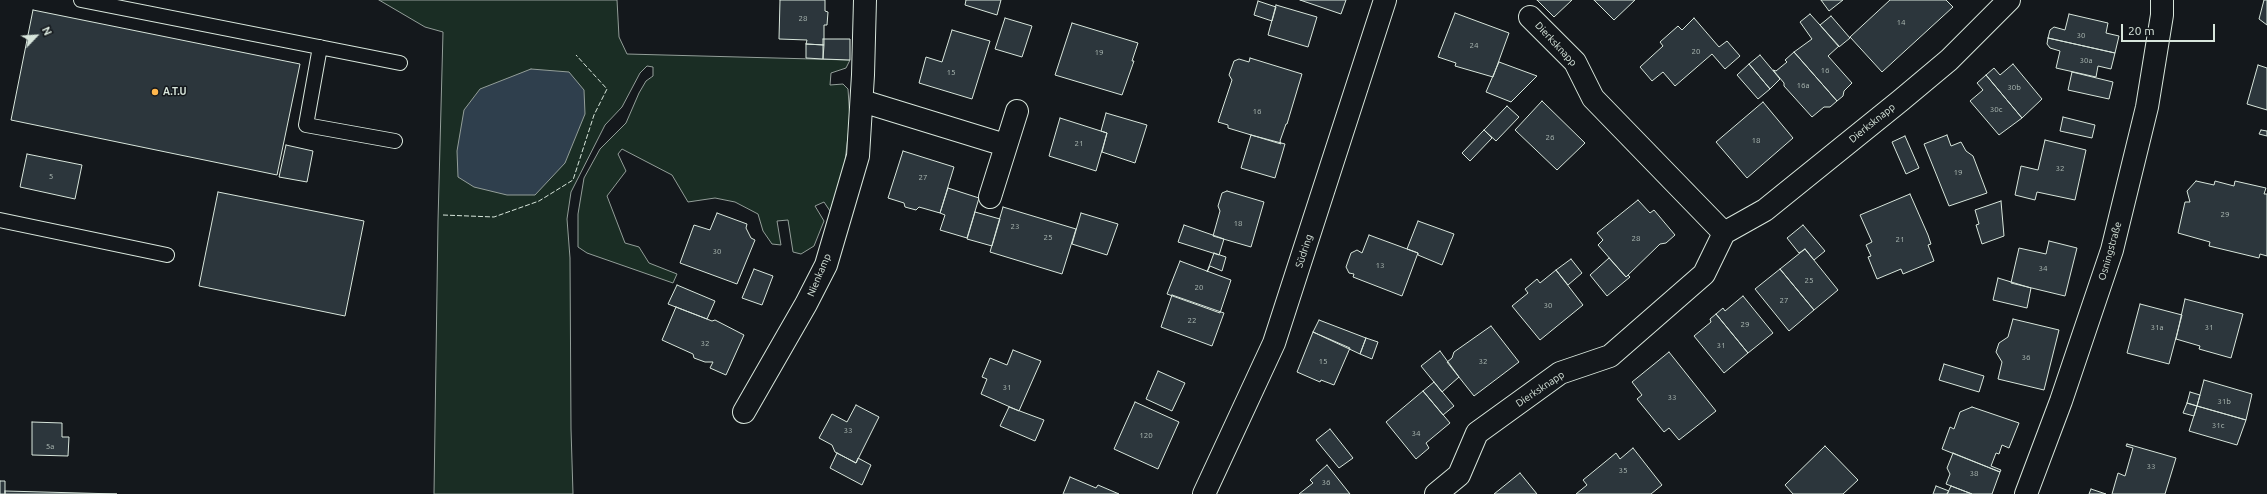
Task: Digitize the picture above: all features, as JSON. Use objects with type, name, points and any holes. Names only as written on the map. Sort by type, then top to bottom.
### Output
[{"type":"street","name":"Nienkamp","points":[[744,412],[806,304],[826,265],[858,156],[862,101],[865,0]]},
{"type":"street","name":"Südring","points":[[1204,494],[1274,343],[1385,0]]},
{"type":"street","name":"Dierksknapp","points":[[1436,494],[1459,475],[1477,433],[1560,373],[1610,356],[1704,274],[1724,233],[1765,210],[1882,116],[1949,60],[2009,0]]},
{"type":"street","name":"Osningstraße","points":[[2026,494],[2062,401],[2112,250],[2147,107],[2162,15],[2162,0]]},
{"type":"street","name":"Dierksknapp","points":[[1530,17],[1575,62],[1593,98],[1724,233]]},
{"type":"street","points":[[862,101],[1005,145]]},
{"type":"street","points":[[990,197],[1005,145],[1017,111]]},
{"type":"lane","points":[[81,0],[400,63]]},
{"type":"lane","points":[[320,47],[306,125],[395,141]]},
{"type":"lane","points":[[0,220],[167,255]]},
{"type":"green space","points":[[379,0],[617,0],[619,37],[627,54],[850,60],[846,68],[831,73],[830,85],[843,84],[848,89],[850,120],[844,169],[830,211],[824,202],[815,206],[824,221],[814,246],[801,254],[793,252],[788,220],[777,221],[781,245],[772,244],[763,231],[758,214],[735,202],[715,198],[688,202],[672,175],[622,149],[618,154],[626,171],[607,196],[625,243],[639,247],[649,263],[677,274],[673,283],[587,253],[578,247],[578,214],[584,178],[600,149],[626,123],[639,93],[646,81],[653,76],[653,67],[647,66],[640,73],[622,107],[605,125],[571,192],[567,219],[570,258],[573,494],[434,494],[438,221],[443,32],[425,27]]},
{"type":"water","points":[[531,69],[569,72],[584,90],[585,114],[565,163],[535,195],[507,195],[474,187],[458,177],[457,151],[464,110],[480,89]]},
{"type":"building","points":[[780,0],[825,0],[825,11],[828,12],[827,25],[824,25],[824,45],[806,44],[807,40],[779,39]]},
{"type":"building","points":[[966,0],[1001,0],[997,15],[965,5]]},
{"type":"building","points":[[1300,0],[1346,0],[1341,14]]},
{"type":"building","points":[[1537,0],[1572,0],[1554,17]]},
{"type":"building","points":[[1594,0],[1635,0],[1614,20]]},
{"type":"building","points":[[1821,0],[1843,0],[1829,11]]},
{"type":"building","points":[[1890,0],[1946,0],[1953,7],[1882,72],[1850,37]]},
{"type":"building","points":[[2264,0],[2267,0],[2267,25],[2259,19]]},
{"type":"building","points":[[1258,1],[1276,7],[1272,21],[1254,15]]},
{"type":"building","points":[[1276,5],[1317,17],[1308,47],[1268,35]]},
{"type":"building","name":"A.T.U","points":[[33,10],[300,64],[277,175],[11,120]]},
{"type":"building","points":[[1455,13],[1509,33],[1493,77],[1455,66],[1456,63],[1438,57]]},
{"type":"building","points":[[1810,14],[1839,46],[1828,56],[1852,83],[1844,91],[1843,96],[1837,101],[1794,52],[1812,39],[1800,22]]},
{"type":"building","points":[[2069,14],[2108,23],[2106,33],[2119,36],[2115,53],[2048,38],[2050,30],[2054,27],[2065,30]]},
{"type":"building","points":[[1831,16],[1850,38],[1839,47],[1820,25]]},
{"type":"building","points":[[1005,18],[1032,26],[1022,57],[995,49]]},
{"type":"building","points":[[1694,18],[1719,47],[1727,41],[1740,56],[1725,69],[1712,54],[1675,86],[1663,72],[1652,81],[1640,67],[1663,46],[1660,42],[1678,26],[1682,30]]},
{"type":"building","points":[[1072,23],[1138,43],[1132,61],[1134,61],[1122,95],[1055,75]]},
{"type":"building","points":[[952,30],[990,41],[972,99],[919,83],[926,57],[942,62]]},
{"type":"building","points":[[2048,38],[2115,53],[2111,69],[2098,66],[2096,77],[2056,68],[2060,51],[2050,48],[2047,44]]},
{"type":"building","points":[[823,39],[850,39],[850,60],[823,59]]},
{"type":"building","points":[[806,44],[824,45],[823,59],[806,58]]},
{"type":"building","points":[[1794,52],[1837,101],[1830,107],[1824,107],[1812,117],[1784,86],[1784,83],[1773,70],[1776,71],[1787,62],[1785,60]]},
{"type":"building","points":[[1760,55],[1780,79],[1770,89],[1749,64]]},
{"type":"building","points":[[1250,58],[1302,74],[1287,124],[1280,141],[1281,144],[1228,128],[1228,125],[1218,122],[1232,80],[1229,75],[1234,61],[1239,59],[1249,62]]},
{"type":"building","points":[[1499,62],[1537,76],[1511,102],[1486,92]]},
{"type":"building","points":[[1749,64],[1770,89],[1758,99],[1737,75]]},
{"type":"building","points":[[2013,64],[2042,99],[2022,118],[1986,75],[1994,68],[2000,75]]},
{"type":"building","points":[[2258,65],[2267,68],[2267,110],[2247,104]]},
{"type":"building","points":[[2072,72],[2113,82],[2109,99],[2068,90]]},
{"type":"building","points":[[1986,75],[2022,118],[1999,135],[1970,101],[1983,90],[1977,83]]},
{"type":"building","points":[[1542,101],[1585,143],[1557,170],[1515,130]]},
{"type":"building","points":[[1763,102],[1793,138],[1747,178],[1716,142]]},
{"type":"building","points":[[1507,106],[1519,117],[1496,141],[1484,130]]},
{"type":"building","points":[[1106,113],[1147,125],[1135,163],[1102,152],[1107,133],[1101,131]]},
{"type":"building","points":[[2063,117],[2095,125],[2092,138],[2060,131]]},
{"type":"building","points":[[1060,118],[1107,133],[1096,171],[1049,156]]},
{"type":"building","points":[[1484,130],[1492,138],[1470,161],[1462,153]]},
{"type":"building","points":[[2261,130],[2267,131],[2267,136],[2259,134]]},
{"type":"building","points":[[1251,135],[1285,144],[1275,178],[1241,168]]},
{"type":"building","points":[[1947,135],[1951,146],[1961,142],[1966,151],[1973,156],[1987,193],[1949,206],[1924,144]]},
{"type":"building","points":[[1905,136],[1919,168],[1906,174],[1892,142]]},
{"type":"building","points":[[2045,140],[2086,150],[2075,200],[2037,192],[2035,200],[2015,195],[2021,166],[2038,170]]},
{"type":"building","points":[[286,145],[313,151],[307,182],[279,177]]},
{"type":"building","points":[[903,151],[954,167],[940,213],[919,207],[916,210],[905,207],[904,203],[888,198]]},
{"type":"building","points":[[27,154],[82,165],[75,199],[20,187]]},
{"type":"building","points":[[2196,181],[2214,185],[2215,181],[2234,186],[2235,181],[2266,188],[2264,194],[2267,194],[2267,256],[2260,254],[2259,258],[2209,246],[2210,242],[2178,233],[2185,202],[2190,202],[2187,191]]},
{"type":"building","points":[[948,188],[979,198],[967,238],[940,230],[945,215],[940,213]]},
{"type":"building","points":[[1227,191],[1264,202],[1251,247],[1213,236],[1220,211],[1218,206],[1222,193]]},
{"type":"building","points":[[218,192],[364,221],[345,316],[199,286]]},
{"type":"building","points":[[1910,194],[1928,235],[1931,244],[1928,245],[1934,261],[1903,274],[1901,269],[1877,279],[1868,257],[1871,256],[1866,245],[1872,242],[1860,215]]},
{"type":"building","points":[[1638,200],[1650,213],[1654,210],[1675,235],[1666,243],[1660,244],[1626,277],[1598,245],[1603,240],[1597,233]]},
{"type":"building","points":[[2001,201],[2004,236],[1982,244],[1976,225],[1979,224],[1975,210]]},
{"type":"building","points":[[1003,207],[1076,229],[1062,274],[990,252]]},
{"type":"building","points":[[975,212],[1000,219],[992,246],[967,239]]},
{"type":"building","points":[[717,213],[747,224],[746,228],[751,238],[755,240],[737,284],[680,263],[694,225],[710,230]]},
{"type":"building","points":[[1081,213],[1118,224],[1107,255],[1072,244]]},
{"type":"building","points":[[1418,221],[1454,234],[1442,265],[1407,249]]},
{"type":"building","points":[[1184,225],[1224,239],[1219,255],[1178,242]]},
{"type":"building","points":[[1803,225],[1825,251],[1814,260],[1805,249],[1799,253],[1787,238]]},
{"type":"building","points":[[1369,235],[1418,253],[1402,296],[1353,277],[1354,274],[1349,273],[1346,267],[1351,253],[1357,250],[1362,253]]},
{"type":"building","points":[[2049,241],[2077,248],[2065,296],[2011,283],[2019,248],[2046,254]]},
{"type":"building","points":[[1805,249],[1838,290],[1814,310],[1780,269]]},
{"type":"building","points":[[1214,253],[1226,257],[1222,271],[1210,266],[1207,272]]},
{"type":"building","points":[[1609,258],[1626,277],[1628,275],[1630,277],[1607,296],[1590,275]]},
{"type":"building","points":[[1571,259],[1582,273],[1568,285],[1556,270]]},
{"type":"building","points":[[1180,261],[1231,280],[1220,313],[1167,294]]},
{"type":"building","points":[[754,269],[773,276],[762,305],[742,298]]},
{"type":"building","points":[[1780,269],[1814,310],[1789,331],[1755,289]]},
{"type":"building","points":[[1556,270],[1583,305],[1540,340],[1512,306],[1528,293],[1525,289],[1537,279],[1540,283]]},
{"type":"building","points":[[1998,278],[2031,288],[2027,308],[1993,300]]},
{"type":"building","points":[[677,285],[715,301],[707,319],[668,304]]},
{"type":"building","points":[[1172,295],[1224,313],[1212,346],[1161,327]]},
{"type":"building","points":[[1743,296],[1773,333],[1748,353],[1716,314],[1723,308],[1725,311]]},
{"type":"building","points":[[2185,299],[2243,314],[2231,358],[2199,349],[2200,346],[2176,339]]},
{"type":"building","points":[[2140,304],[2182,315],[2169,364],[2127,353]]},
{"type":"building","points":[[676,307],[712,321],[715,320],[744,335],[726,375],[710,368],[713,362],[705,362],[694,358],[693,354],[662,340]]},
{"type":"building","points":[[1716,314],[1748,353],[1724,373],[1694,336],[1711,322],[1710,319]]},
{"type":"building","points":[[2013,319],[2059,330],[2044,390],[1998,379],[2002,362],[1996,352],[1999,343],[2008,337]]},
{"type":"building","points":[[1319,320],[1366,338],[1360,354],[1313,332]]},
{"type":"building","points":[[1491,326],[1519,362],[1474,396],[1447,362],[1452,358],[1454,352]]},
{"type":"building","points":[[1313,332],[1350,348],[1334,385],[1321,380],[1320,382],[1297,372]]},
{"type":"building","points":[[1366,338],[1378,342],[1372,359],[1360,354]]},
{"type":"building","points":[[1013,350],[1041,361],[1019,411],[981,394],[987,379],[982,377],[990,358],[1007,365]]},
{"type":"building","points":[[1440,351],[1459,377],[1442,392],[1421,366]]},
{"type":"building","points":[[1669,352],[1716,411],[1679,440],[1669,428],[1664,432],[1637,399],[1642,395],[1632,382]]},
{"type":"building","points":[[1944,364],[1984,376],[1979,392],[1939,380]]},
{"type":"building","points":[[1158,371],[1185,383],[1172,411],[1146,399]]},
{"type":"building","points":[[2204,380],[2252,394],[2246,420],[2197,406]]},
{"type":"building","points":[[1434,382],[1454,406],[1443,415],[1423,391]]},
{"type":"building","points":[[1423,391],[1450,423],[1426,443],[1429,448],[1416,459],[1386,422]]},
{"type":"building","points":[[2190,392],[2200,395],[2197,406],[2187,403]]},
{"type":"building","points":[[1135,402],[1179,422],[1158,469],[1114,449]]},
{"type":"building","points":[[2187,403],[2197,406],[2194,416],[2183,413]]},
{"type":"building","points":[[856,405],[879,417],[856,463],[835,452],[832,445],[819,438],[832,414],[847,422]]},
{"type":"building","points":[[2197,406],[2246,420],[2237,445],[2189,431]]},
{"type":"building","points":[[1009,407],[1044,420],[1035,441],[1000,426]]},
{"type":"building","points":[[1972,407],[2019,423],[2009,448],[2002,445],[1999,454],[1996,453],[1991,466],[2001,470],[2000,472],[1942,449],[1950,427],[1954,429],[1960,412]]},
{"type":"building","points":[[32,422],[62,423],[62,437],[69,437],[68,456],[32,455]]},
{"type":"building","points":[[1330,429],[1353,458],[1339,468],[1316,440]]},
{"type":"building","points":[[2127,444],[2176,458],[2165,494],[2112,494],[2118,473],[2125,476],[2133,448],[2126,446]]},
{"type":"building","points":[[1825,446],[1858,480],[1843,494],[1793,494],[1785,485]]},
{"type":"building","points":[[1633,448],[1662,485],[1651,494],[1576,494],[1587,485],[1583,480],[1616,453],[1620,459]]},
{"type":"building","points":[[837,453],[856,463],[858,458],[871,465],[862,485],[830,468]]},
{"type":"building","points":[[1953,453],[2000,472],[1992,494],[1972,494],[1946,484],[1950,474],[1947,468]]},
{"type":"building","points":[[1327,465],[1350,494],[1299,494],[1313,483],[1310,480]]},
{"type":"building","points":[[1520,473],[1537,494],[1494,494]]},
{"type":"building","points":[[1070,477],[1096,488],[1098,485],[1119,494],[1063,494]]},
{"type":"building","points":[[0,481],[5,481],[5,494],[0,494]]},
{"type":"building","points":[[1936,486],[1949,491],[1947,494],[1933,494]]},
{"type":"building","points":[[1951,486],[1972,494],[1947,494]]},
{"type":"building","points":[[2091,489],[2106,494],[2089,494]]},
{"type":"building","points":[[5,491],[117,494],[5,494]]},
{"type":"fence","points":[[443,215],[494,217],[539,201],[573,180],[594,115],[607,89],[576,55]]},
{"type":"place","name":"A.T.U","points":[[155,92]]}]
